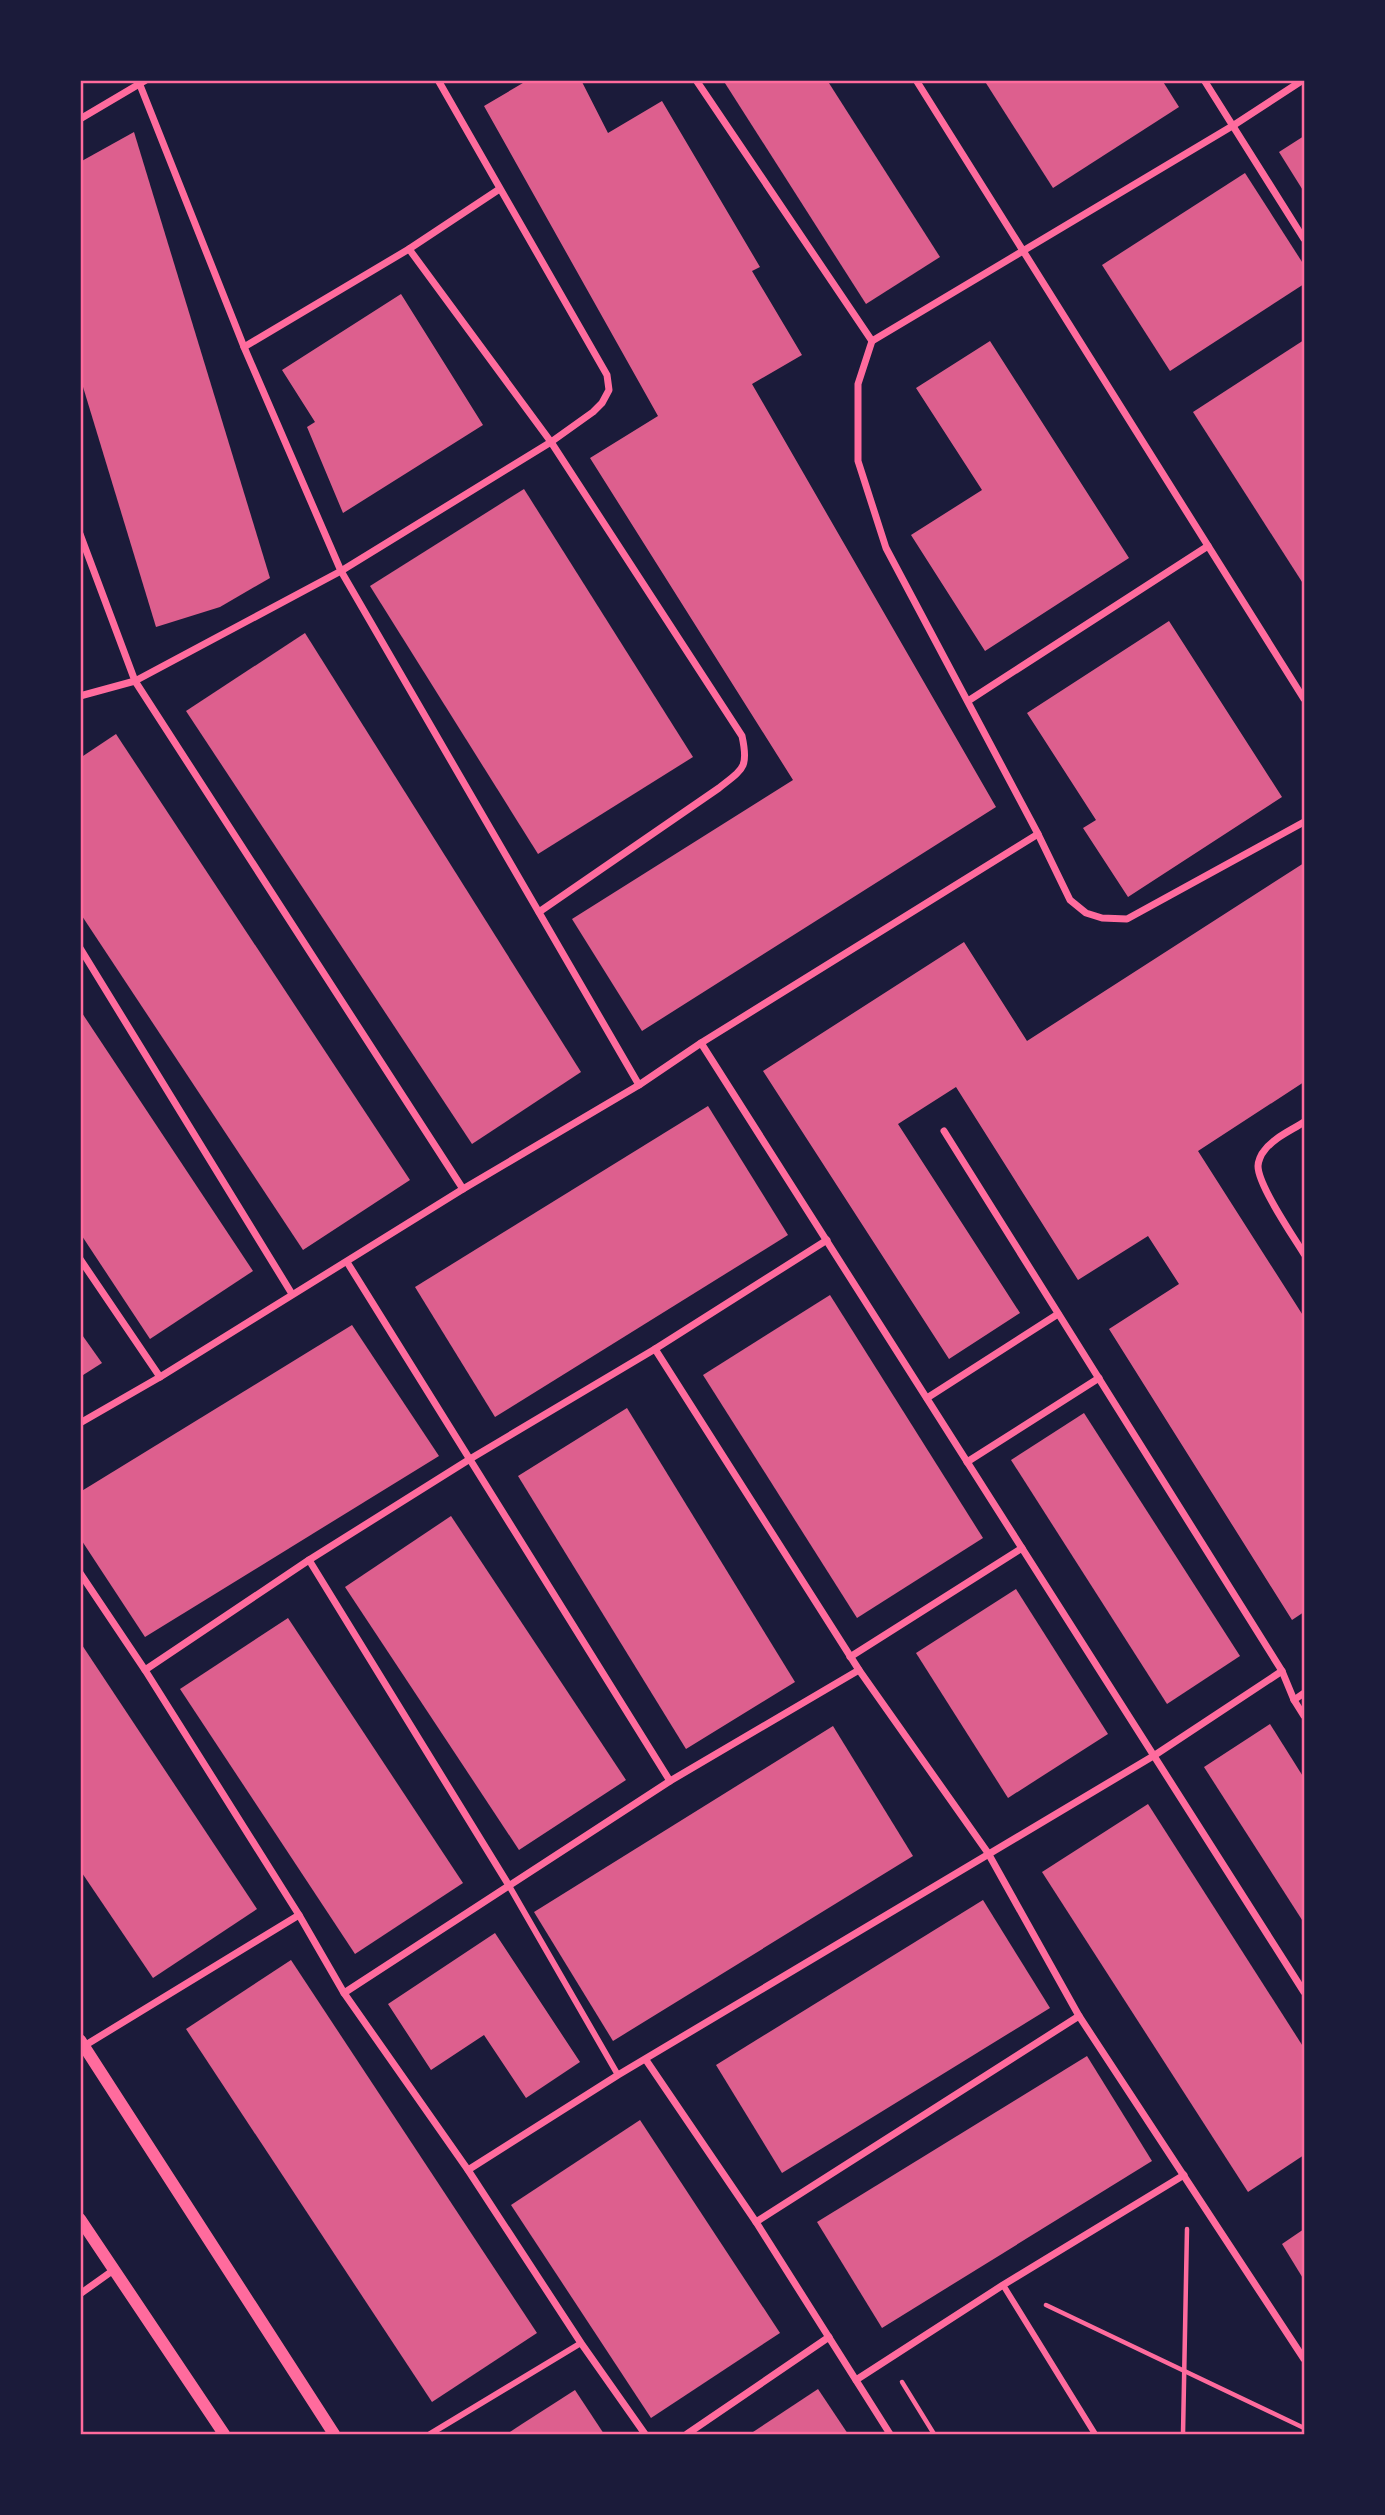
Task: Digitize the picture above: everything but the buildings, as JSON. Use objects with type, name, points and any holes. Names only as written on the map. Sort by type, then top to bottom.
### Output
[{"type":"street","points":[[696,80],[872,341]]},
{"type":"street","points":[[916,80],[1304,699]]},
{"type":"street","points":[[1204,80],[1304,239]]},
{"type":"street","points":[[1303,80],[1234,125],[872,341],[858,384],[858,461],[887,548],[1070,900],[1086,913],[1102,918],[1127,919],[1304,822]]},
{"type":"street","points":[[80,696],[135,681],[341,571],[551,442],[602,403],[609,390],[607,375],[498,190],[441,82]]},
{"type":"street","points":[[80,119],[143,83],[244,347],[341,571],[639,1085]]},
{"type":"street","points":[[244,347],[409,249],[498,190]]},
{"type":"street","points":[[409,249],[551,442],[742,736],[747,757],[743,768],[719,788],[539,912]]},
{"type":"street","points":[[80,534],[135,681],[463,1189]]},
{"type":"street","points":[[968,701],[1208,546]]},
{"type":"street","points":[[80,1423],[639,1085],[701,1043],[1038,834]]},
{"type":"street","points":[[80,948],[292,1294]]},
{"type":"street","points":[[701,1043],[1304,1992]]},
{"type":"street","points":[[1304,1122],[1263,1151],[1257,1165],[1270,1197],[1304,1254]]},
{"type":"street","points":[[944,1131],[1282,1671],[1304,1716]]},
{"type":"street","points":[[145,1670],[309,1560],[470,1459],[655,1349],[827,1240]]},
{"type":"street","points":[[80,1259],[160,1377]]},
{"type":"street","points":[[347,1262],[670,1781]]},
{"type":"street","points":[[927,1398],[1058,1314]]},
{"type":"street","points":[[655,1349],[850,1657],[988,1853],[1079,2016],[1304,2359]]},
{"type":"street","points":[[968,1462],[1099,1378]]},
{"type":"street","points":[[850,1657],[1022,1548]]},
{"type":"street","points":[[309,1560],[508,1884],[618,2075]]},
{"type":"street","points":[[80,1573],[145,1670],[299,1915],[344,1993],[468,2170],[581,2343],[645,2434]]},
{"type":"street","points":[[344,1993],[670,1781],[859,1670]]},
{"type":"street","points":[[468,2170],[618,2075],[1155,1755],[1282,1671]]},
{"type":"street","points":[[1294,1700],[1304,1693]]},
{"type":"street","points":[[299,1915],[82,2043],[334,2434]]},
{"type":"street","points":[[756,2222],[1079,2016]]},
{"type":"street","points":[[646,2060],[756,2222],[890,2434]]},
{"type":"street","points":[[856,2380],[1003,2285],[1184,2175]]},
{"type":"street","points":[[80,2219],[224,2434]]},
{"type":"street","points":[[80,2294],[115,2269]]},
{"type":"street","points":[[1003,2285],[1095,2434]]},
{"type":"street","points":[[687,2434],[828,2337]]},
{"type":"street","points":[[430,2434],[581,2343]]},
{"type":"path","points":[[1183,2434],[1187,2225]]},
{"type":"path","points":[[1041,2302],[1304,2428]]},
{"type":"path","points":[[899,2377],[934,2434]]}]
